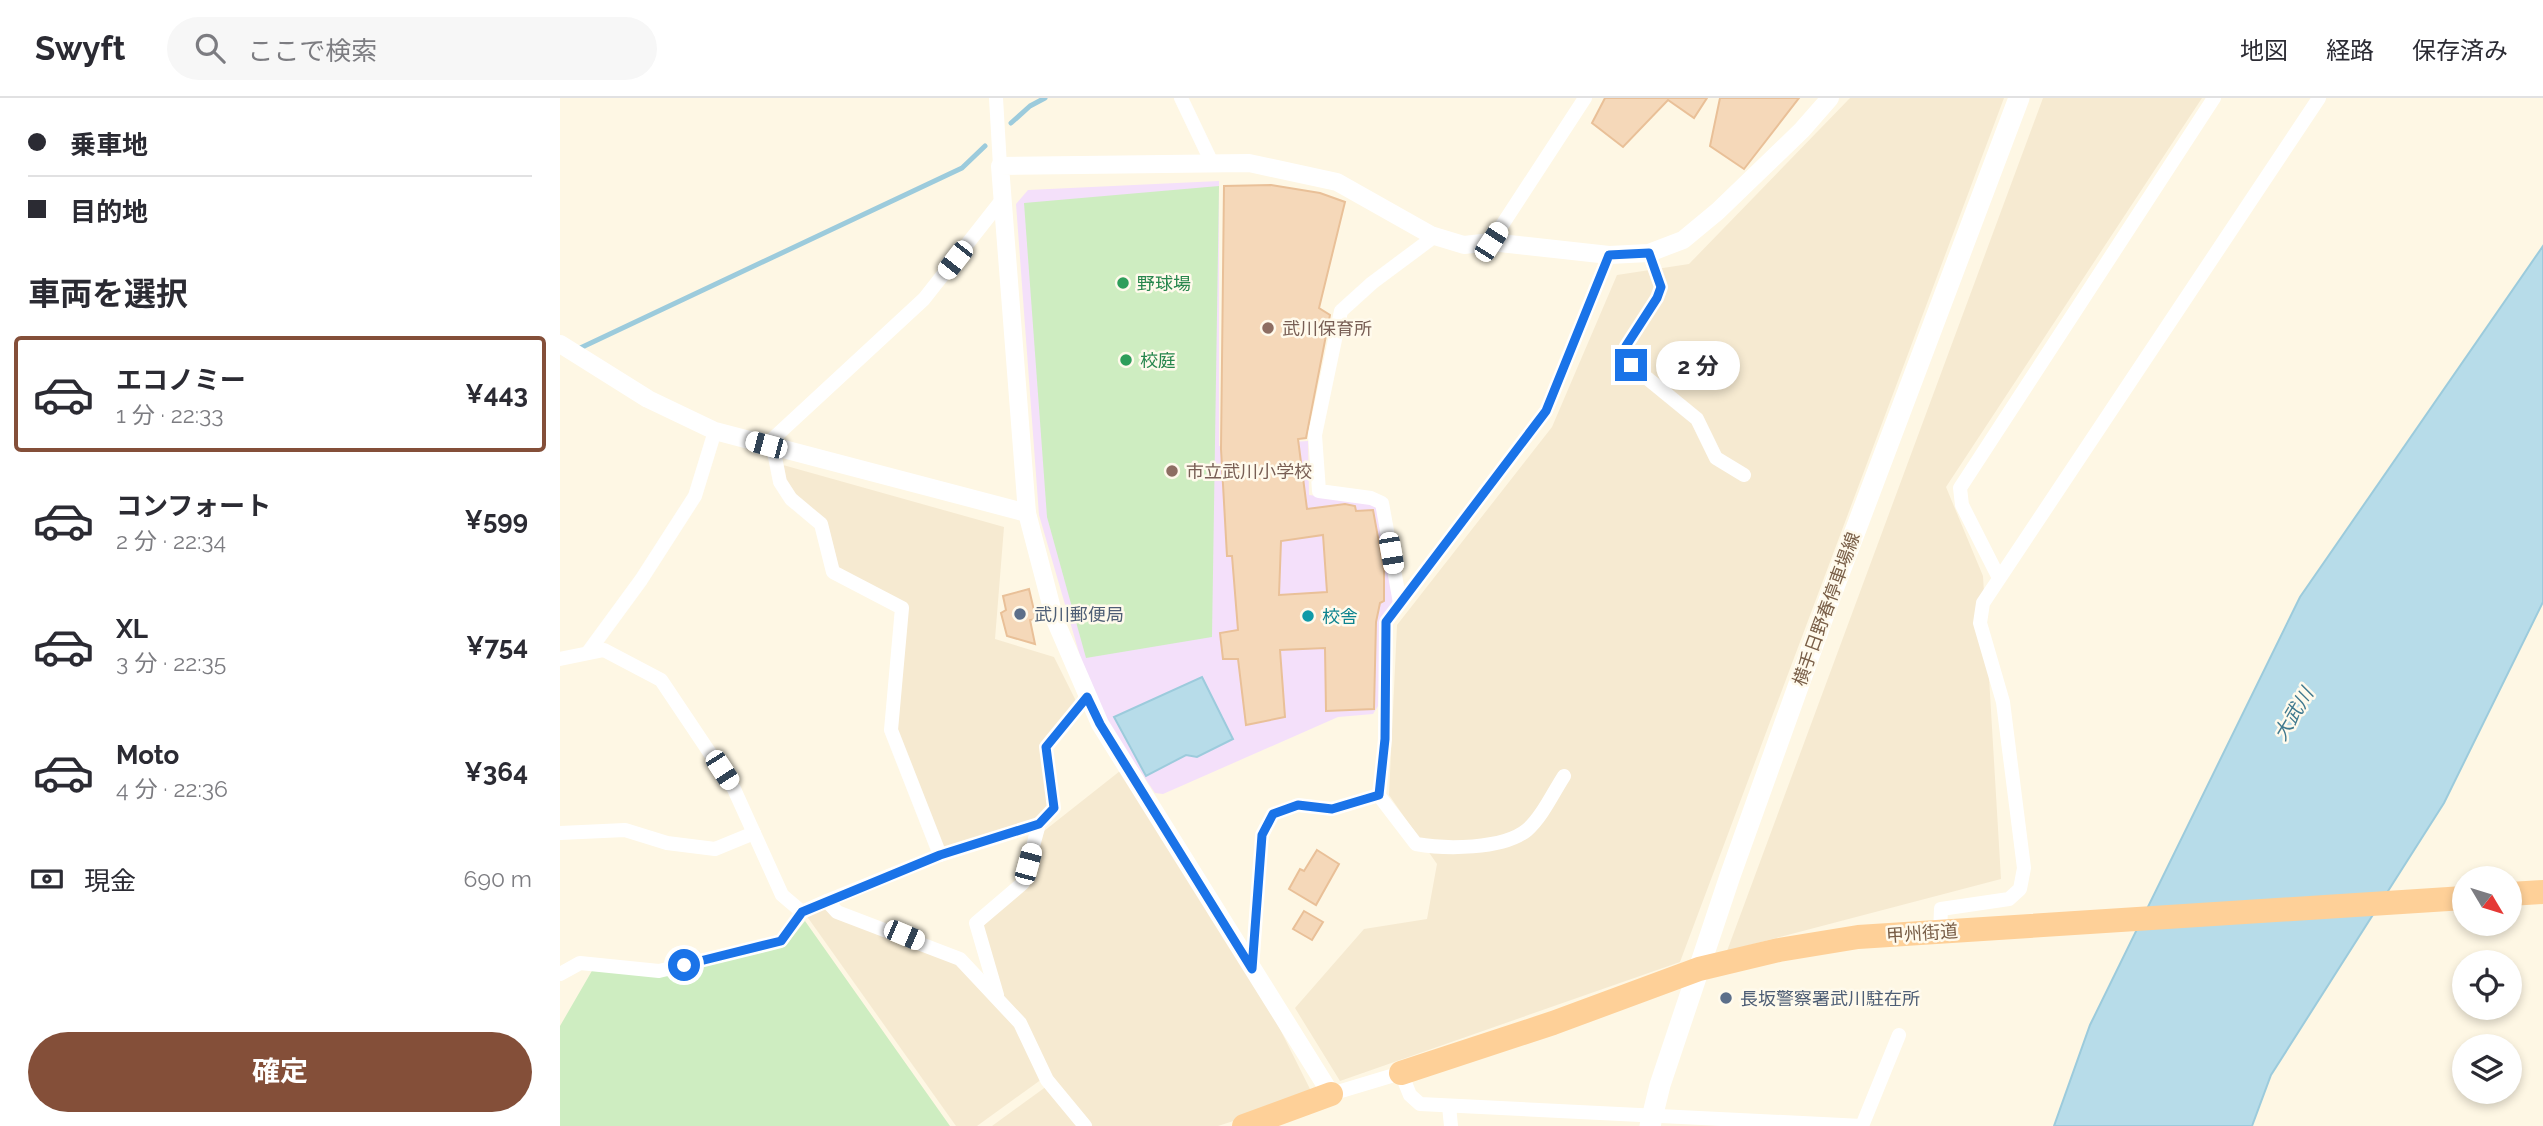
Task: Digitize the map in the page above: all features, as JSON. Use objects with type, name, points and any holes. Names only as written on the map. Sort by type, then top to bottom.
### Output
[{"type":"highway","points":[[2522,893],[2543,892]]},
{"type":"highway","name":"甲州街道","points":[[1401,1073],[1553,1023],[1699,969],[1779,950],[1858,937],[2452,899]]},
{"type":"highway","points":[[1244,1126],[1331,1094]]},
{"type":"main road","name":"横手日野春停車場線","points":[[1651,1121],[1699,969],[1831,595],[2019,98]]},
{"type":"street","points":[[996,98],[1001,201],[1027,513],[1045,588],[1100,724],[1331,1094],[1401,1073],[1410,1095],[1420,1104],[1651,1121],[1862,1126],[1899,1035]]},
{"type":"street","points":[[1181,98],[1212,163]]},
{"type":"street","points":[[1491,242],[1585,98]]},
{"type":"street","points":[[1000,166],[1249,163],[1337,181],[1435,236],[1464,245],[1491,242],[1609,255],[1649,253],[1683,240],[1718,211],[1802,130],[1830,98]]},
{"type":"street","points":[[1999,578],[1962,505],[1960,488],[2214,98]]},
{"type":"street","points":[[1940,932],[1941,909],[2009,899],[2020,889],[2024,868],[2003,702],[1980,623],[1983,603],[2315,99]]},
{"type":"street","points":[[770,446],[924,299],[1001,201]]},
{"type":"street","points":[[1400,603],[1382,503],[1371,498],[1319,491],[1315,435],[1341,311],[1372,283],[1435,236]]},
{"type":"street","points":[[1649,253],[1661,287],[1657,298],[1626,346],[1631,365],[1697,419],[1716,458],[1744,475]]},
{"type":"street","points":[[1252,969],[1262,835],[1273,814],[1298,805],[1332,809],[1379,795],[1385,739],[1386,622],[1546,411],[1609,255]]},
{"type":"street","points":[[560,344],[649,399],[715,432],[1027,513]]},
{"type":"street","points":[[589,651],[695,496],[715,432]]},
{"type":"street","points":[[770,446],[780,482],[790,499],[821,524],[833,572],[902,608],[891,730],[940,855]]},
{"type":"street","points":[[560,659],[604,650],[661,680],[734,789],[782,895],[802,912]]},
{"type":"street","points":[[997,997],[976,923],[1023,883],[1039,824],[1054,808],[1046,747],[1087,697]]},
{"type":"street","points":[[1380,797],[1416,844],[1443,848],[1509,840],[1528,830],[1564,776]]},
{"type":"street","points":[[560,974],[580,963],[659,971],[781,941],[802,912],[940,855],[1039,824]]},
{"type":"street","points":[[560,833],[625,830],[667,843],[715,849],[754,833]]},
{"type":"street","points":[[827,901],[837,912],[960,959],[1020,1023],[1047,1080],[1086,1126]]},
{"type":"street","points":[[1449,1106],[1451,1126]]},
{"type":"shaded area","points":[[1850,98],[2004,98],[1680,962],[1340,1081],[1295,1008],[1364,929],[1427,919],[1437,864],[1389,795],[1397,625],[1552,427],[1617,275],[1689,264]]},
{"type":"shaded area","points":[[2043,98],[2202,98],[1946,487],[1983,576],[2001,879],[1727,951]]},
{"type":"shaded area","name":"市立武川小学校","points":[[1219,181],[1219,446],[1308,441],[1309,495],[1372,502],[1379,507],[1396,601],[1383,616],[1378,706],[1373,714],[1338,717],[1163,794],[1155,793],[1107,722],[1082,663],[1039,515],[1016,204],[1028,190]]},
{"type":"shaded area","points":[[783,465],[1004,527],[995,639],[1054,657],[1076,701],[1041,747],[1049,808],[1036,819],[943,850],[896,732],[905,606],[837,569],[826,523],[794,496],[784,479]]},
{"type":"shaded area","points":[[1120,771],[1268,1005],[1313,1095],[1218,1126],[1089,1126],[1051,1078],[1002,995],[983,926],[1025,887],[1044,831]]},
{"type":"shaded area","points":[[826,906],[959,963],[1016,1026],[1042,1079],[977,1126],[956,1126],[806,915]]},
{"type":"shaded area","points":[[1047,1086],[1079,1126],[992,1126]]},
{"type":"green space","name":"校庭","points":[[1219,186],[1212,637],[1086,658],[1047,517],[1024,203]]},
{"type":"green space","points":[[805,921],[950,1126],[560,1126],[560,1026],[593,969],[657,977],[785,946]]},
{"type":"water","name":"大武川","points":[[2543,246],[2543,602],[2444,803],[2271,1075],[2252,1126],[2054,1126],[2090,1025],[2300,597]]},
{"type":"water","points":[[1202,677],[1233,739],[1197,757],[1186,755],[1146,776],[1114,717]]},
{"type":"building","points":[[1605,98],[1707,98],[1694,118],[1668,100],[1623,147],[1592,123]]},
{"type":"building","points":[[1720,98],[1799,98],[1744,169],[1710,146]]},
{"type":"building","points":[[1271,185],[1320,193],[1345,202],[1319,308],[1330,315],[1306,438],[1298,439],[1307,509],[1345,504],[1355,506],[1356,511],[1373,510],[1384,570],[1384,601],[1380,603],[1376,622],[1374,709],[1326,711],[1325,648],[1280,650],[1285,717],[1246,725],[1238,659],[1223,659],[1220,633],[1238,630],[1232,556],[1227,556],[1221,449],[1224,186]],"holes":[[[1323,535],[1327,592],[1279,595],[1281,541]]]},
{"type":"building","points":[[1029,589],[1036,619],[1030,620],[1035,644],[1007,636],[1001,613],[1006,610],[1003,596]]},
{"type":"building","points":[[1317,850],[1339,864],[1316,905],[1289,889],[1300,869],[1304,871]]},
{"type":"building","points":[[1304,911],[1323,922],[1312,940],[1293,929]]},
{"type":"waterway","points":[[1011,123],[1030,106],[1045,98]]},
{"type":"waterway","points":[[576,350],[962,168],[985,146]]},
{"type":"place","name":"野球場","points":[[1123,283]]},
{"type":"place","name":"武川保育所","points":[[1268,328]]},
{"type":"place","name":"校庭","points":[[1126,360]]},
{"type":"place","name":"市立武川小学校","points":[[1172,471]]},
{"type":"place","name":"武川郵便局","points":[[1020,614]]},
{"type":"place","name":"校舎","points":[[1308,616]]},
{"type":"place","name":"長坂警察署武川駐在所","points":[[1726,998]]},
{"type":"route","points":[[684,965],[781,941],[802,912],[940,855],[1039,824],[1054,808],[1046,747],[1087,697],[1100,724],[1252,969],[1262,835],[1273,814],[1298,805],[1332,809],[1379,795],[1385,739],[1386,622],[1546,411],[1609,255],[1649,253],[1661,287],[1657,298],[1626,346],[1631,365]]}]
